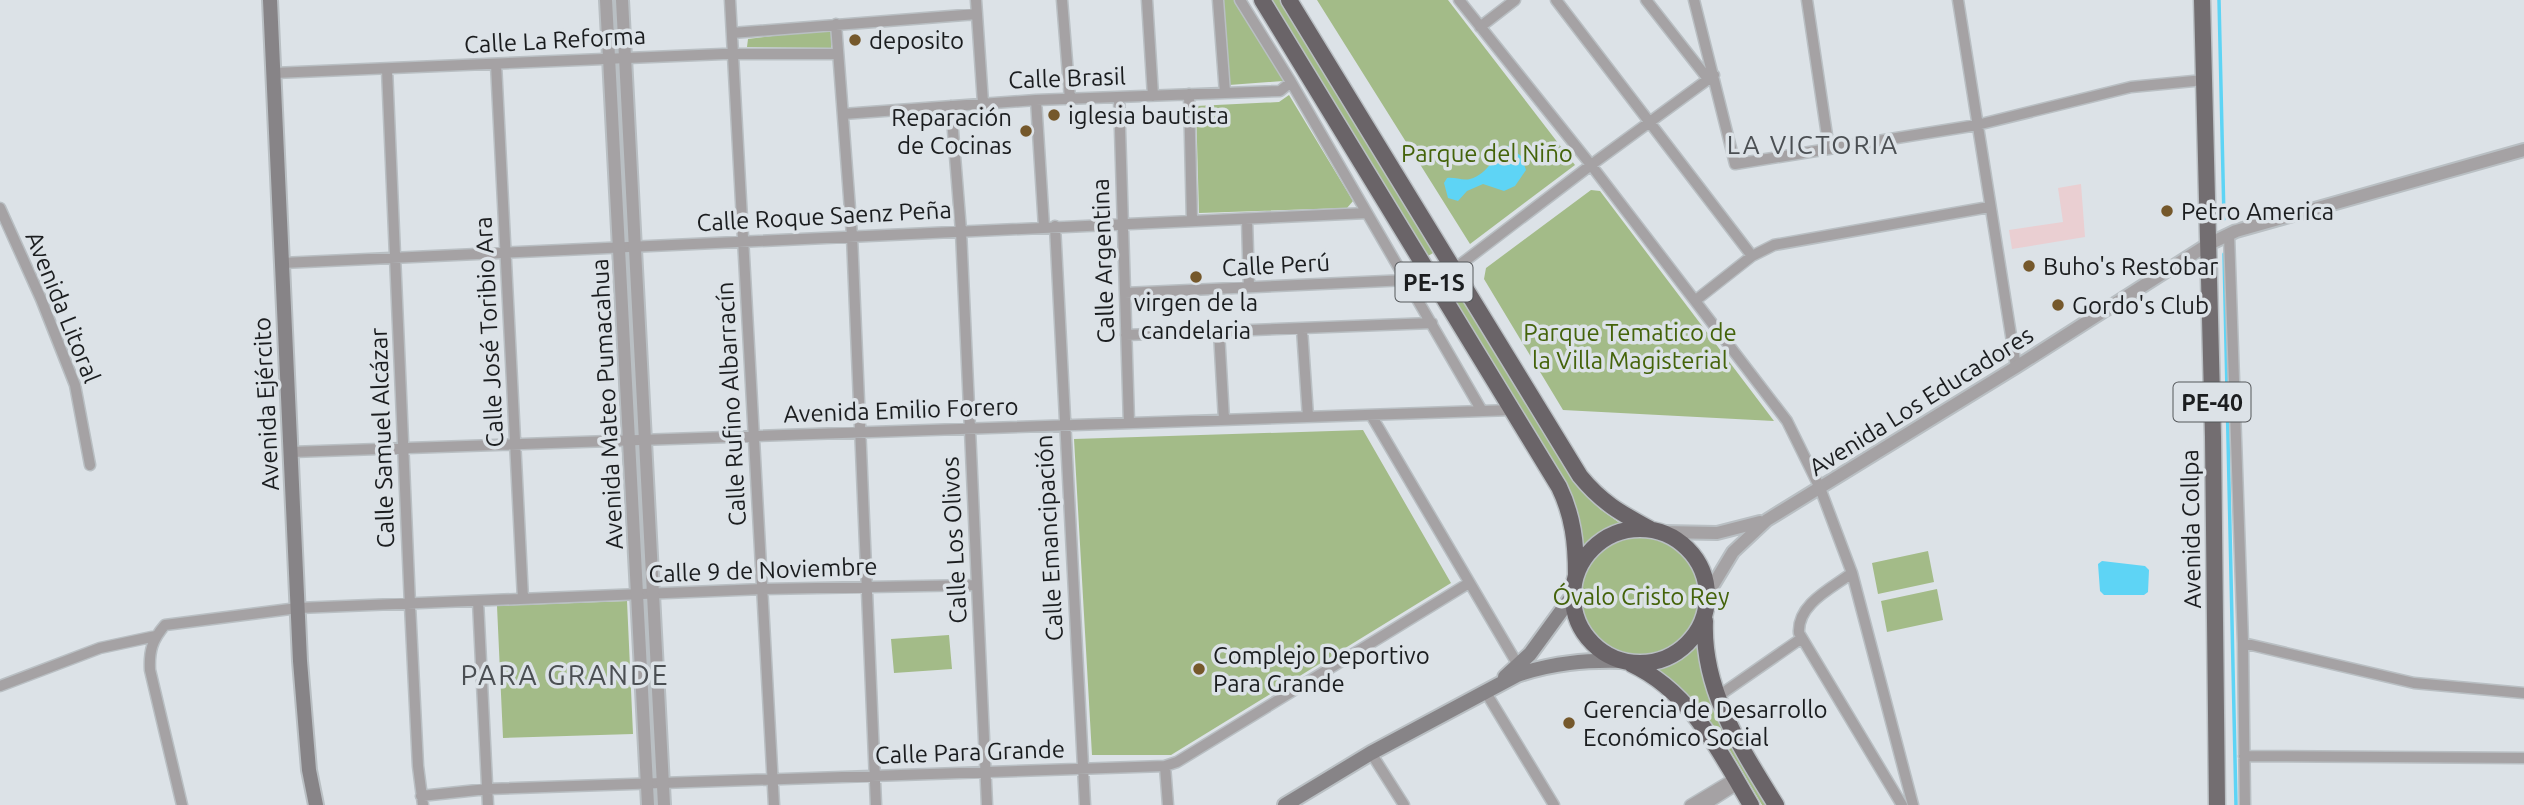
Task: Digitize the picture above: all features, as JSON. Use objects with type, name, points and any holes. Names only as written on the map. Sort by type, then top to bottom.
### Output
[{"type":"highway","name":"PE-1S","points":[[1262,0],[1554,479],[1569,508],[1574,532],[1577,575],[1573,595],[1576,617],[1586,636],[1602,652],[1667,686],[1690,709],[1701,722],[1751,805]]},
{"type":"highway","name":"PE-1S","points":[[1289,0],[1580,476],[1609,506],[1673,537],[1691,552],[1703,572],[1707,595],[1704,638],[1708,671],[1717,697],[1752,767],[1776,805]]},
{"type":"highway","points":[[1425,267],[1444,255]]},
{"type":"highway","name":"PE-1S","points":[[1577,575],[1588,554],[1605,539],[1627,530],[1656,531]]},
{"type":"highway","name":"PE-1S","points":[[1625,662],[1661,660],[1681,649],[1696,633],[1705,612]]},
{"type":"main road","name":"Avenida Ejército","points":[[271,0],[304,728],[316,805]]},
{"type":"main road","name":"Avenida Collpa","points":[[2202,0],[2213,438],[2217,805]]},
{"type":"main road","points":[[1485,691],[1518,665],[1542,640],[1573,595]]},
{"type":"main road","points":[[1285,805],[1371,753],[1517,675],[1575,661],[1625,662]]},
{"type":"street","name":"Avenida Mateo Pumacahua","points":[[606,0],[648,805]]},
{"type":"street","name":"Avenida Mateo Pumacahua","points":[[622,0],[664,805]]},
{"type":"street","name":"Calle Rufino Albarracín","points":[[730,0],[774,805]]},
{"type":"street","points":[[976,0],[983,103]]},
{"type":"street","points":[[1062,0],[1070,99]]},
{"type":"street","points":[[1147,0],[1153,96]]},
{"type":"street","points":[[1218,0],[1225,93]]},
{"type":"street","points":[[1240,0],[1291,82],[1482,411]]},
{"type":"street","points":[[1459,0],[1591,165],[1787,421],[1820,488],[1852,572],[1913,805]]},
{"type":"street","points":[[1480,27],[1515,0]]},
{"type":"street","points":[[1556,0],[1752,256]]},
{"type":"street","points":[[1646,0],[1711,77]]},
{"type":"street","points":[[1694,0],[1711,77],[1735,164],[1977,125],[2131,87],[2204,80]]},
{"type":"street","points":[[1807,0],[1829,149]]},
{"type":"street","points":[[1958,0],[2016,368]]},
{"type":"street","points":[[732,33],[977,13]]},
{"type":"street","points":[[836,24],[852,236],[876,805]]},
{"type":"street","name":"Calle La Reforma","points":[[274,73],[609,58],[838,54]]},
{"type":"street","name":"Calle José Toribio Ara","points":[[496,64],[523,599]]},
{"type":"street","name":"Calle Samuel Alcázar","points":[[387,69],[410,605],[422,800]]},
{"type":"street","points":[[1453,270],[1711,77]]},
{"type":"street","name":"Calle Brasil","points":[[843,114],[1036,100],[1280,91],[1291,82]]},
{"type":"street","points":[[1189,94],[1192,221]]},
{"type":"street","name":"Calle Argentina","points":[[1119,97],[1129,423]]},
{"type":"street","name":"Calle Emancipación","points":[[1036,100],[1049,226],[1064,426],[1085,805]]},
{"type":"street","name":"Calle Los Olivos","points":[[951,106],[961,231],[987,805]]},
{"type":"street","name":"Avenida Los Educadores","points":[[1707,595],[1733,552],[1767,520],[2016,368],[2207,246],[2230,235],[2524,150]]},
{"type":"street","points":[[1696,300],[1752,256],[1774,245],[1989,207]]},
{"type":"street","name":"Avenida Litoral","points":[[0,208],[41,299],[75,385],[90,465]]},
{"type":"street","name":"Calle Roque Saenz Peña","points":[[282,263],[1367,213]]},
{"type":"street","points":[[1247,219],[1250,288]]},
{"type":"street","points":[[2230,235],[2243,643],[2245,805]]},
{"type":"street","points":[[1408,281],[1425,267]]},
{"type":"street","name":"Calle Perú","points":[[1125,293],[1408,281]]},
{"type":"street","points":[[1126,335],[1432,323]]},
{"type":"street","points":[[1302,328],[1308,417]]},
{"type":"street","points":[[1219,332],[1224,420]]},
{"type":"street","name":"Avenida Emilio Forero","points":[[291,452],[1512,410]]},
{"type":"street","points":[[1371,415],[1518,665]]},
{"type":"street","name":"Avenida Los Educadores","points":[[1656,531],[1717,533],[1767,520]]},
{"type":"street","points":[[1852,572],[1805,608],[1799,626],[1802,638],[1902,805]]},
{"type":"street","name":"Calle Para Grande","points":[[422,800],[487,789],[1165,766],[1177,762],[1469,583]]},
{"type":"street","name":"Calle 9 de Noviembre","points":[[0,686],[100,648],[156,636],[165,625],[298,608],[762,589],[977,585]]},
{"type":"street","points":[[478,601],[488,805]]},
{"type":"street","points":[[156,636],[149,653],[150,670],[182,805]]},
{"type":"street","points":[[1717,697],[1802,638]]},
{"type":"street","points":[[2243,643],[2414,683],[2524,692]]},
{"type":"street","points":[[1485,691],[1554,805]]},
{"type":"street","points":[[1371,753],[1404,805]]},
{"type":"street","points":[[2244,757],[2524,758]]},
{"type":"street","points":[[1165,766],[1168,805]]},
{"type":"street","points":[[1690,805],[1737,781]]},
{"type":"street","points":[[1705,805],[1737,781]]},
{"type":"shaded area","points":[[2081,184],[2085,237],[2012,249],[2009,230],[2063,222],[2058,188]]},
{"type":"green space","points":[[1221,0],[1236,0],[1284,78],[1283,81],[1229,85]]},
{"type":"green space","points":[[1268,0],[1281,0],[1433,253],[1424,255]]},
{"type":"green space","name":"Parque del Niño","points":[[1317,0],[1448,0],[1575,165],[1470,244]]},
{"type":"green space","points":[[832,29],[831,48],[747,47],[748,39]]},
{"type":"green space","points":[[615,76],[622,76],[630,239],[625,238]]},
{"type":"green space","points":[[1289,95],[1353,201],[1347,208],[1199,213],[1196,106],[1279,102]]},
{"type":"green space","name":"Parque Tematico de la Villa Magisterial","points":[[1591,190],[1600,191],[1774,421],[1563,410],[1484,279],[1486,268]]},
{"type":"green space","points":[[1439,262],[1574,481],[1600,509],[1621,524],[1606,529],[1582,549],[1579,517],[1574,503],[1434,269]]},
{"type":"green space","points":[[631,263],[642,425],[635,425],[625,264]]},
{"type":"green space","name":"Complejo Deportivo Para Grande","points":[[1363,430],[1451,583],[1171,755],[1092,755],[1074,439]]},
{"type":"green space","name":"Óvalo Cristo Rey","points":[[1641,534],[1665,539],[1685,552],[1698,572],[1703,596],[1698,620],[1685,640],[1665,653],[1641,658],[1617,653],[1597,640],[1584,620],[1579,596],[1584,572],[1597,552],[1617,539]]},
{"type":"green space","points":[[1928,551],[1934,582],[1878,594],[1872,563]]},
{"type":"green space","points":[[1937,589],[1943,620],[1887,632],[1881,601]]},
{"type":"green space","points":[[627,601],[633,734],[503,738],[497,606]]},
{"type":"green space","points":[[949,635],[952,669],[894,673],[891,639]]},
{"type":"green space","points":[[1699,639],[1699,657],[1706,684],[1775,805],[1762,805],[1716,729],[1702,711],[1670,681],[1651,670],[1682,656]]},
{"type":"water","points":[[1508,146],[1521,156],[1526,170],[1515,186],[1504,191],[1483,184],[1467,191],[1458,201],[1448,198],[1444,183],[1447,178],[1476,177]]},
{"type":"water","points":[[2102,561],[2145,566],[2149,570],[2148,592],[2144,595],[2104,595],[2100,591],[2098,564]]},
{"type":"waterway","points":[[2219,0],[2224,219]]},
{"type":"waterway","points":[[2224,254],[2236,805]]},
{"type":"place","name":"deposito","points":[[855,40]]},
{"type":"place","name":"iglesia bautista","points":[[1054,115]]},
{"type":"place","name":"Reparación de Cocinas","points":[[1026,131]]},
{"type":"place","name":"Petro America","points":[[2167,211]]},
{"type":"place","name":"Buho's Restobar","points":[[2029,266]]},
{"type":"place","name":"virgen de la candelaria","points":[[1196,277]]},
{"type":"place","name":"Gordo's Club","points":[[2058,305]]},
{"type":"place","name":"Complejo Deportivo Para Grande","points":[[1199,669]]},
{"type":"place","name":"Gerencia de Desarrollo Económico Social","points":[[1569,723]]},
{"type":"district","name":"LA VICTORIA","points":[[1813,144]]},
{"type":"district","name":"PARA GRANDE","points":[[565,674]]}]
